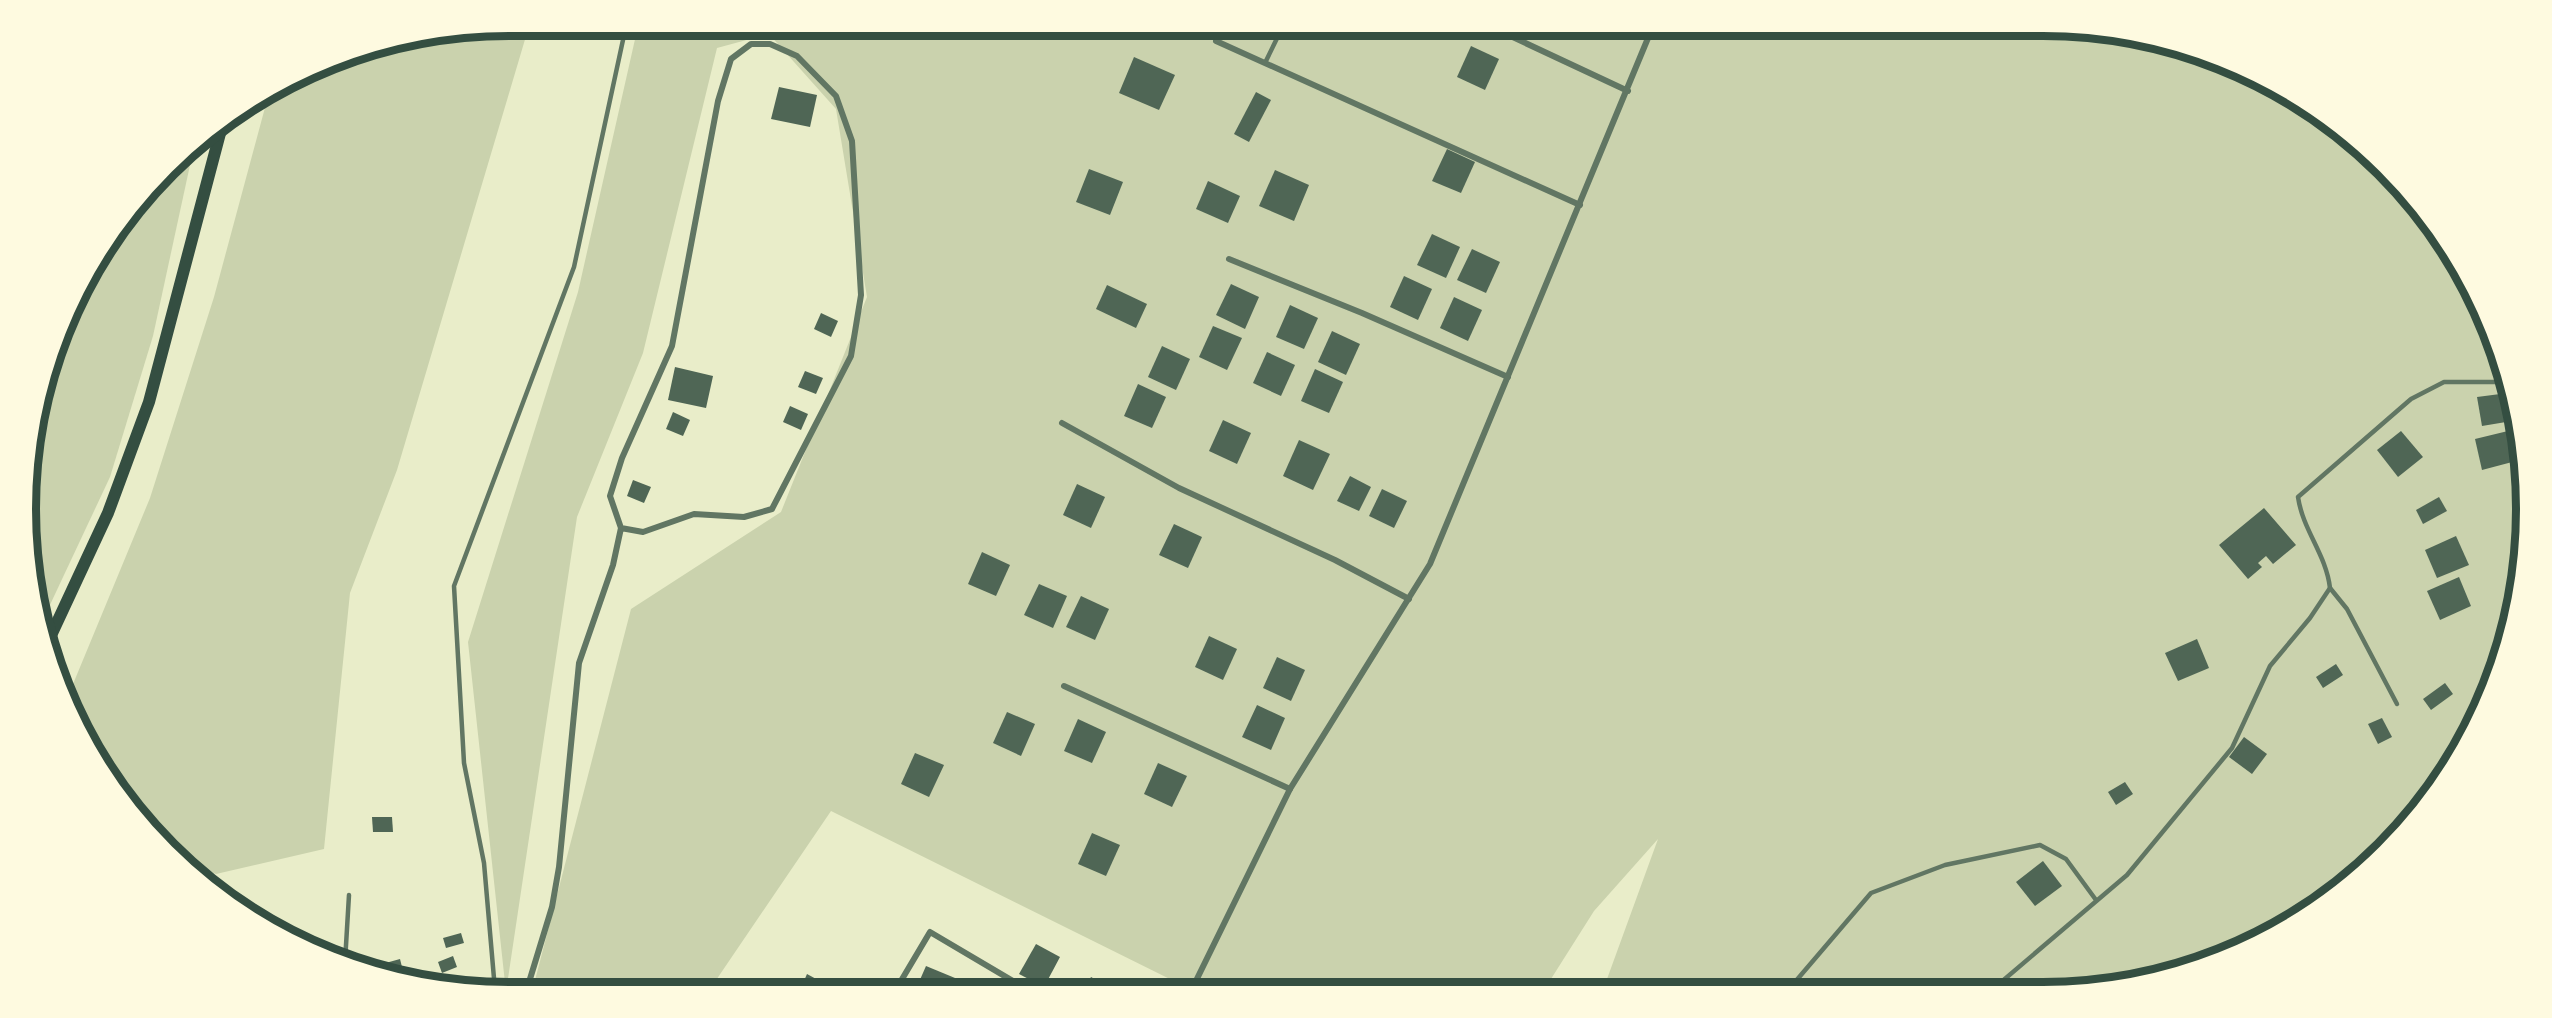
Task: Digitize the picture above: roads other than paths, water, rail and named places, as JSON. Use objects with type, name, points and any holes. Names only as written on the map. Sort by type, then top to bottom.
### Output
[{"type":"main road","points":[[53,633],[108,513],[149,402],[220,135]]},
{"type":"street","points":[[1510,36],[1628,91]]},
{"type":"street","points":[[1195,982],[1290,789],[1430,564],[1649,36]]},
{"type":"street","points":[[1216,41],[1580,205]]},
{"type":"street","points":[[529,982],[552,908],[559,867],[579,663],[613,565],[621,528],[610,496],[622,458],[672,346],[718,101],[731,59],[752,44],[770,44],[797,56],[836,96],[852,141],[861,295],[851,356],[772,509],[744,517],[694,514],[643,532],[621,528]]},
{"type":"street","points":[[1229,259],[1362,313],[1508,377]]},
{"type":"street","points":[[1062,423],[1179,488],[1335,560],[1409,599]]},
{"type":"street","points":[[1064,686],[1290,789]]},
{"type":"street","points":[[902,982],[930,932],[1015,982]]},
{"type":"lane","points":[[494,982],[484,863],[464,763],[454,586],[574,267],[624,36]]},
{"type":"lane","points":[[1265,63],[1278,36]]},
{"type":"lane","points":[[2397,704],[2347,609],[2330,588],[2328,568],[2301,517],[2298,497],[2412,399],[2444,382],[2498,382]]},
{"type":"lane","points":[[2001,982],[2127,875],[2232,748],[2270,666],[2310,618],[2330,588]]},
{"type":"lane","points":[[1795,982],[1871,893],[1945,866],[2040,845],[2066,859],[2096,900]]},
{"type":"lane","points":[[346,953],[349,895]]}]
